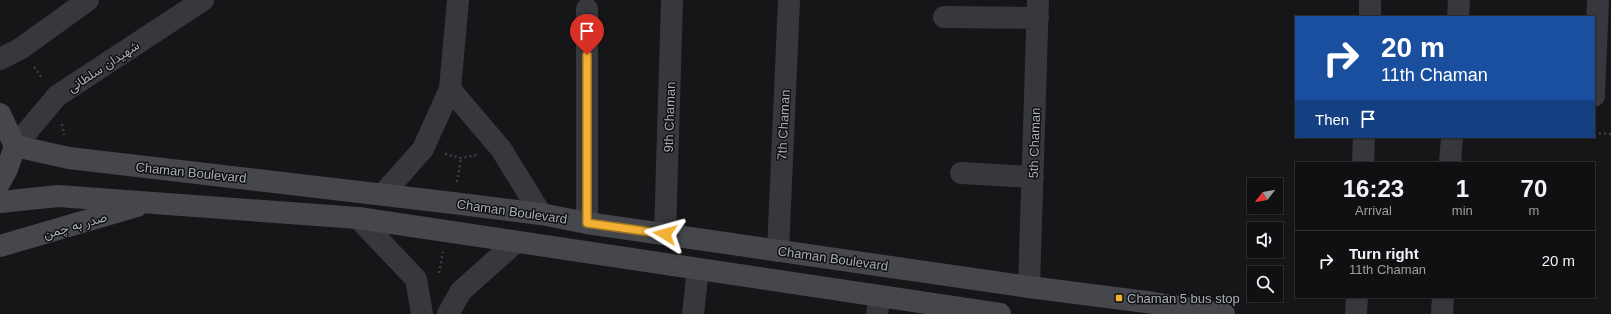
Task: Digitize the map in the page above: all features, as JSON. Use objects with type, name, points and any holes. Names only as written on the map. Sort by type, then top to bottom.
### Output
[{"type":"main road","points":[[0,114],[15,146],[7,169],[0,182]]},
{"type":"main road","name":"Chaman Boulevard","points":[[15,146],[69,158],[383,194],[541,214],[587,223],[778,251],[1029,287],[1154,302],[1224,314]]},
{"type":"main road","points":[[0,202],[58,196],[358,218],[698,269],[878,305],[1000,314]]},
{"type":"main road","name":"صدر به چمن","points":[[0,246],[150,203]]},
{"type":"street","name":"شهیدان سلطانی","points":[[15,146],[57,96],[203,0]]},
{"type":"street","name":"9th Chaman","points":[[665,234],[672,0]]},
{"type":"street","name":"7th Chaman","points":[[778,251],[789,0]]},
{"type":"street","points":[[1370,0],[1370,16]]},
{"type":"street","points":[[1458,16],[1459,0]]},
{"type":"street","points":[[1595,72],[1598,0]]},
{"type":"street","points":[[0,59],[20,50],[80,3]]},
{"type":"street","points":[[383,194],[423,149],[450,89],[458,3]]},
{"type":"street","points":[[587,9],[587,223]]},
{"type":"street","points":[[944,17],[1038,9]]},
{"type":"street","name":"5th Chaman","points":[[1029,287],[1038,9]]},
{"type":"street","points":[[450,89],[501,150],[541,214]]},
{"type":"street","points":[[1363,162],[1364,138]]},
{"type":"street","points":[[1450,162],[1452,138]]},
{"type":"street","points":[[961,173],[1033,177]]},
{"type":"street","points":[[358,218],[416,279],[422,314]]},
{"type":"street","points":[[448,314],[461,291],[516,242]]},
{"type":"street","points":[[694,314],[698,269]]},
{"type":"street","points":[[1356,314],[1357,298]]},
{"type":"street","points":[[1442,314],[1443,298]]},
{"type":"path","points":[[1595,133],[1611,134]]},
{"type":"path","points":[[423,149],[461,158],[501,150]]},
{"type":"place","name":"Chaman 5 bus stop","points":[[1119,298]]},
{"type":"route","points":[[587,55],[587,223],[665,234]]}]
